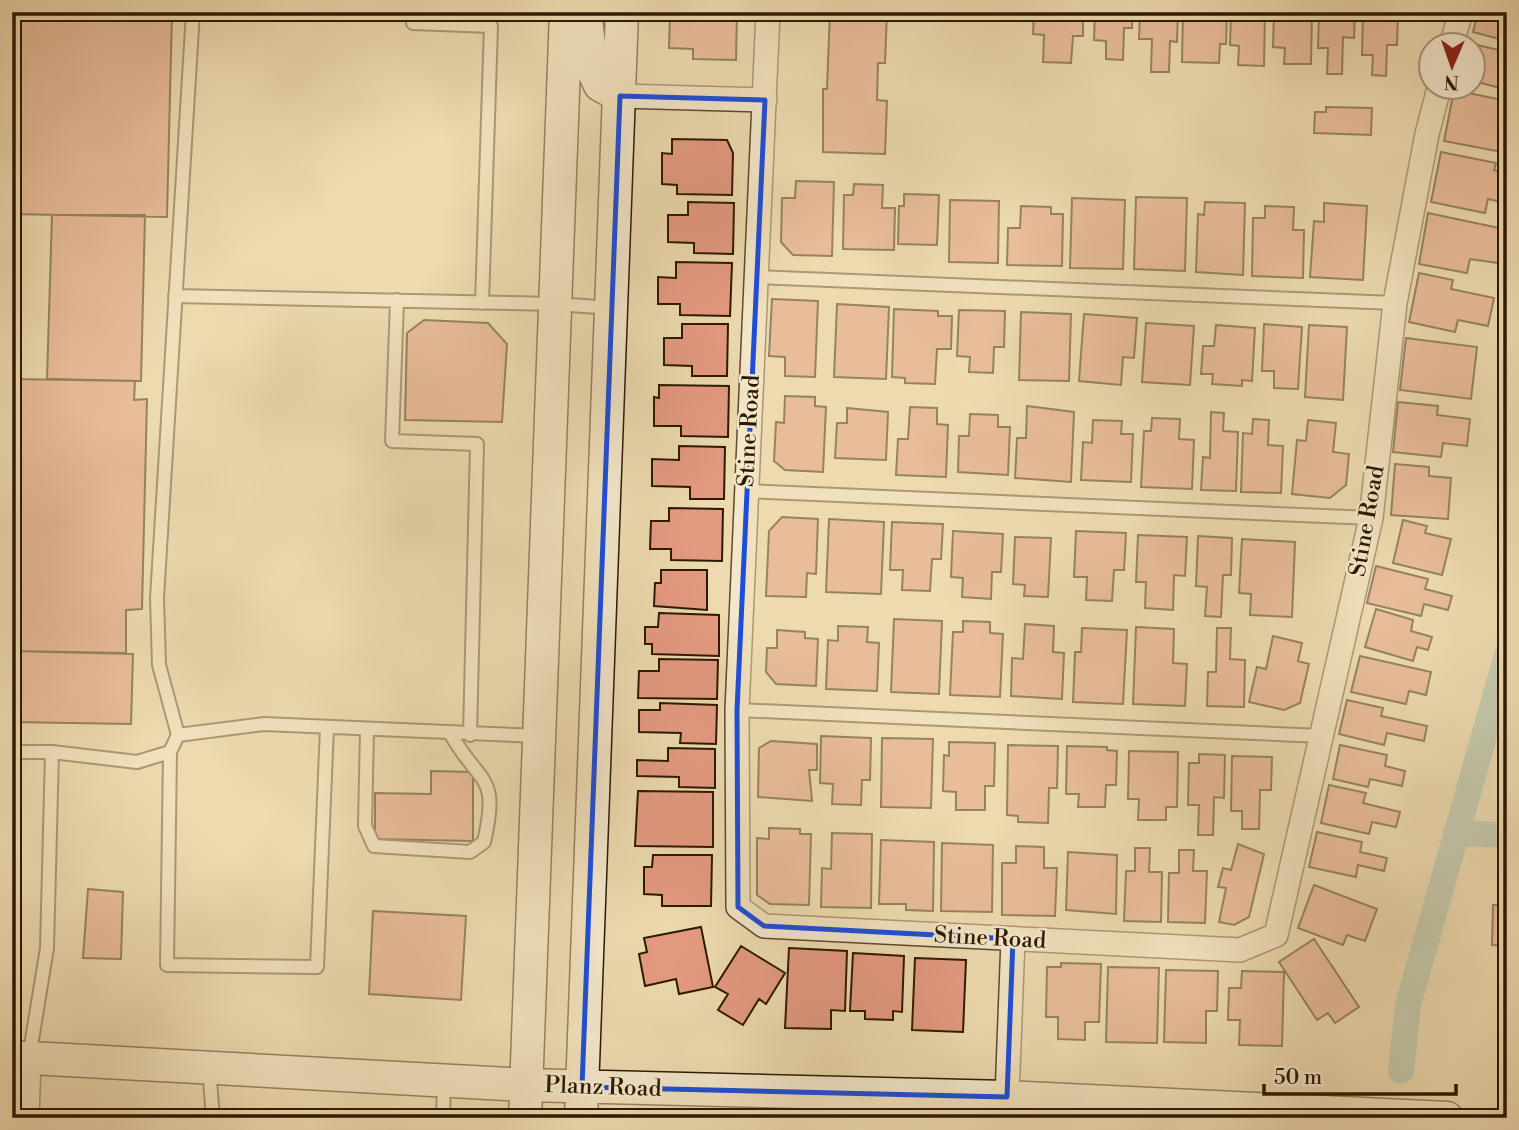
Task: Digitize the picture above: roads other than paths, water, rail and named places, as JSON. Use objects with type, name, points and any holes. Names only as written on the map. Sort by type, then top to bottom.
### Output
[{"type":"main road","points":[[525,1118],[566,12]]},
{"type":"main road","points":[[585,12],[592,68],[600,85],[620,96]]},
{"type":"main road","points":[[581,1118],[622,12]]},
{"type":"main road","name":"Planz Road","points":[[21,1058],[526,1085],[1007,1097],[1242,1113],[1447,1118]]},
{"type":"street","name":"Stine Road","points":[[768,12],[737,710],[738,907],[764,926],[1240,950],[1276,935],[1371,518],[1395,303],[1426,134],[1435,102]]},
{"type":"street","points":[[1455,32],[1461,12]]},
{"type":"street","points":[[620,96],[765,100]]},
{"type":"street","points":[[1007,1097],[1013,939]]},
{"type":"street","points":[[21,1058],[27,1118]]},
{"type":"lane","points":[[193,12],[157,598],[159,665],[178,736],[170,751],[167,965],[317,967],[327,727]]},
{"type":"lane","points":[[413,12],[413,23],[491,26],[482,303]]},
{"type":"lane","points":[[756,277],[1395,303]]},
{"type":"lane","points":[[175,296],[556,304],[611,308]]},
{"type":"lane","points":[[397,300],[392,441],[477,443],[470,734]]},
{"type":"lane","points":[[746,491],[1371,518]]},
{"type":"lane","points":[[737,710],[1321,736]]},
{"type":"lane","points":[[178,736],[264,724],[539,736]]},
{"type":"lane","points":[[367,729],[365,826],[374,846],[470,852],[484,842],[492,810],[487,780],[460,751],[450,733]]},
{"type":"lane","points":[[12,752],[51,752],[137,762],[170,751]]},
{"type":"lane","points":[[21,1058],[47,948],[51,752]]},
{"type":"lane","points":[[209,1068],[213,1118]]},
{"type":"lane","points":[[443,1118],[444,1080]]},
{"type":"waterway","points":[[1401,1071],[1408,1005],[1507,655]]},
{"type":"waterway","points":[[1456,833],[1507,835]]}]
